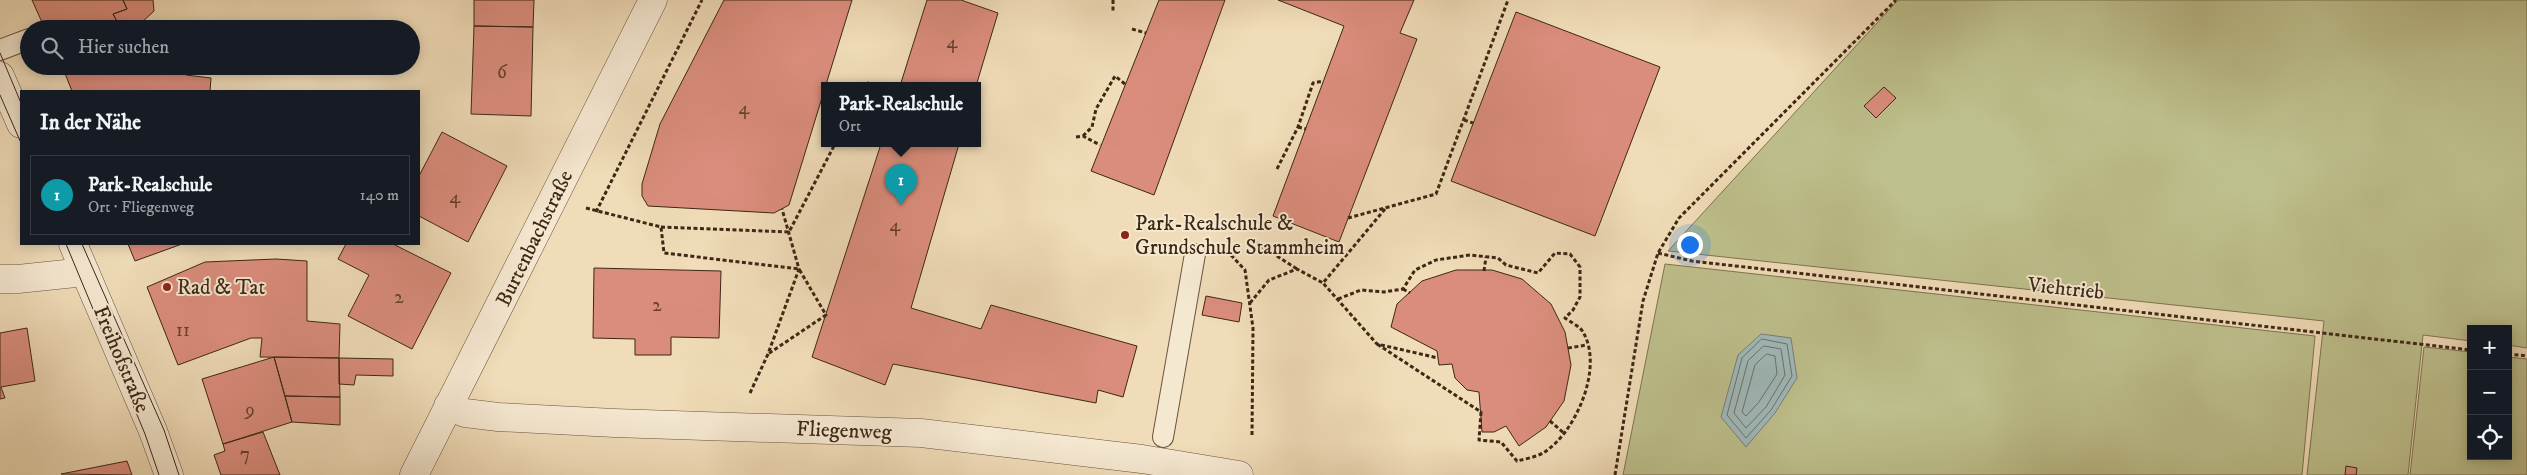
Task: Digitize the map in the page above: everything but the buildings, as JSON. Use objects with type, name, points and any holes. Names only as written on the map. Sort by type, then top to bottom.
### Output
[{"type":"street","name":"Burtenbachstraße","points":[[414,475],[653,0]]},
{"type":"street","points":[[0,76],[20,122]]},
{"type":"street","name":"Freihofstraße","points":[[73,245],[169,475]]},
{"type":"street","points":[[0,279],[85,272]]},
{"type":"street","name":"Fliegenweg","points":[[448,406],[465,413],[614,423],[922,433],[1142,459],[1239,475]]},
{"type":"lane","points":[[0,50],[20,42]]},
{"type":"lane","points":[[1163,437],[1190,293],[1195,254]]},
{"type":"path","points":[[596,212],[702,0]]},
{"type":"path","points":[[1113,0],[1113,11]]},
{"type":"path","points":[[1348,218],[1436,194],[1508,0]]},
{"type":"path","points":[[1615,475],[1644,301],[1658,253],[1679,218],[1896,0]]},
{"type":"path","points":[[1132,30],[1146,33]]},
{"type":"path","points":[[1084,136],[1092,126],[1096,109],[1115,76],[1125,84]]},
{"type":"path","points":[[1277,169],[1298,127],[1313,83],[1323,81]]},
{"type":"path","points":[[1464,120],[1473,124]]},
{"type":"path","points":[[1298,127],[1306,129]]},
{"type":"path","points":[[1076,136],[1084,136],[1100,145]]},
{"type":"path","points":[[789,232],[834,147]]},
{"type":"path","points":[[1323,283],[1385,208]]},
{"type":"path","points":[[768,354],[826,315],[799,268],[782,209]]},
{"type":"path","points":[[606,213],[661,227],[789,232]]},
{"type":"path","points":[[661,227],[664,253],[799,268]]},
{"type":"path","points":[[1255,242],[1323,283],[1377,344],[1481,412],[1479,440],[1501,442],[1517,461],[1542,453],[1565,434],[1586,394],[1591,359],[1583,331],[1564,318],[1572,310],[1580,297],[1580,267],[1570,254],[1555,253],[1538,273],[1506,265],[1498,258],[1470,255],[1436,260],[1415,270],[1403,289]]},
{"type":"path","name":"Viehtrieb","points":[[1658,253],[1692,261],[2467,350]]},
{"type":"path","points":[[1231,255],[1245,270],[1253,328],[1252,436]]},
{"type":"path","points":[[1484,270],[1486,257]]},
{"type":"path","points":[[748,396],[768,354],[799,268]]},
{"type":"path","points":[[1250,304],[1269,280],[1297,269]]},
{"type":"path","points":[[1338,299],[1361,290],[1384,292],[1403,289],[1410,293]]},
{"type":"path","points":[[1377,344],[1438,358]]},
{"type":"path","points":[[1568,348],[1587,345]]},
{"type":"path","points":[[2512,354],[2527,356]]},
{"type":"path","points":[[1550,421],[1565,434]]},
{"type":"green space","points":[[1898,0],[2527,0],[2527,348],[2512,346],[2512,325],[2467,325],[2467,340],[2423,335],[2408,475],[2307,475],[2324,321],[1668,251]]},
{"type":"green space","points":[[1665,264],[2315,336],[2302,475],[1623,475]]},
{"type":"green space","points":[[2424,347],[2467,352],[2467,460],[2512,460],[2512,357],[2527,359],[2527,475],[2410,475]]},
{"type":"water","points":[[1761,334],[1791,338],[1797,378],[1775,413],[1746,447],[1721,417],[1738,355]]},
{"type":"tram line","points":[[0,53],[20,101]]},
{"type":"tram line","points":[[0,95],[20,141]]},
{"type":"tram line","points":[[66,245],[145,434],[159,475]]},
{"type":"tram line","points":[[82,245],[164,430],[179,475]]},
{"type":"place","name":"Park-Realschule","points":[[901,205]]},
{"type":"place","name":"Park-Realschule & Grundschule Stammheim","points":[[1125,235]]},
{"type":"place","name":"Rad & Tat","points":[[167,287]]}]
